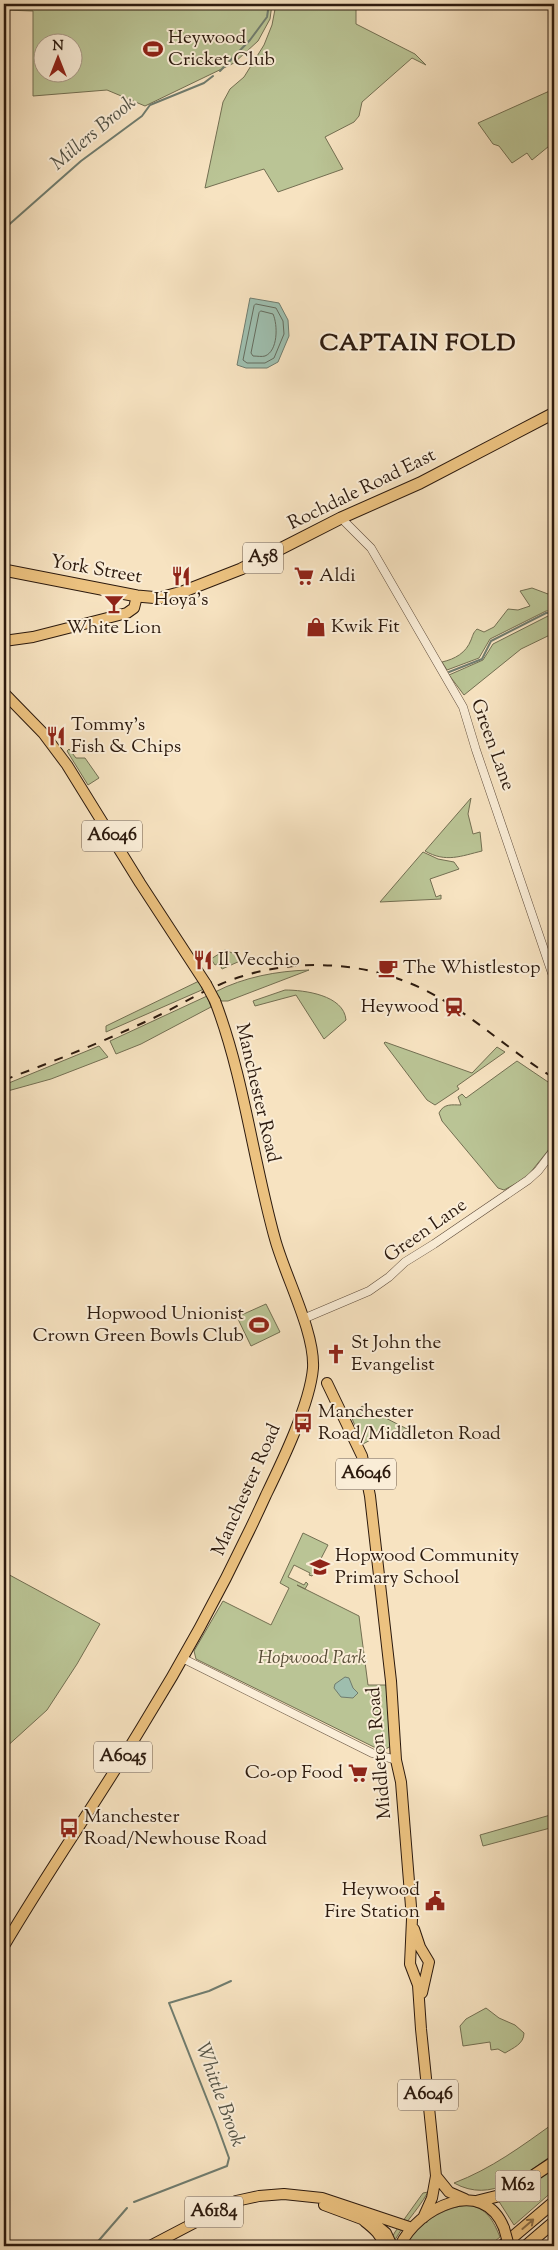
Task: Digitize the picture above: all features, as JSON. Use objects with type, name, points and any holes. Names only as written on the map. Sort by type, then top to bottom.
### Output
[{"type":"highway","name":"Rochdale Road East","points":[[182,592],[241,569],[341,518],[420,483],[554,413]]},
{"type":"highway","name":"York Street","points":[[4,570],[137,596],[160,598],[182,592]]},
{"type":"highway","name":"M62","points":[[478,2201],[506,2194],[554,2162]]},
{"type":"highway","name":"M62","points":[[502,2246],[554,2202]]},
{"type":"highway","points":[[366,2220],[376,2229],[383,2239],[385,2246]]},
{"type":"highway","name":"M62","points":[[526,2246],[554,2222]]},
{"type":"main road","points":[[4,642],[41,635],[127,613],[134,608],[137,596]]},
{"type":"main road","name":"Manchester Road","points":[[4,693],[42,733],[67,765],[215,1001],[223,1020],[232,1054],[259,1179],[275,1242],[303,1319],[311,1348],[312,1370],[305,1401],[283,1459],[218,1595],[144,1725],[33,1896],[4,1946]]},
{"type":"main road","name":"Middleton Road","points":[[327,1383],[362,1456],[370,1496],[391,1681],[396,1760],[400,1782],[412,1919],[411,1958]]},
{"type":"main road","name":"Middleton Road","points":[[412,1919],[418,1944],[424,1954]]},
{"type":"main road","points":[[411,1958],[417,1954],[424,1954]]},
{"type":"main road","name":"A6046","points":[[420,2003],[429,1960],[424,1954]]},
{"type":"main road","name":"A6046","points":[[411,1958],[410,1964],[418,1985],[436,2176],[432,2198],[423,2218]]},
{"type":"main road","points":[[413,1970],[421,1972],[427,1968]]},
{"type":"main road","name":"A6046","points":[[436,2176],[448,2192],[465,2199],[478,2201],[494,2211],[504,2228],[509,2246]]},
{"type":"main road","points":[[284,2194],[366,2220],[386,2233],[392,2246]]},
{"type":"main road","name":"A6184","points":[[150,2246],[236,2201],[284,2194],[322,2198],[412,2228]]},
{"type":"main road","name":"A6046","points":[[400,2246],[412,2228],[423,2218],[449,2203],[465,2199]]},
{"type":"street","name":"Green Lane","points":[[341,518],[371,548],[463,707],[554,978]]},
{"type":"street","name":"Green Lane","points":[[303,1319],[370,1290],[389,1277],[405,1262],[441,1240],[528,1180],[538,1171],[554,1150]]},
{"type":"street","points":[[182,1658],[372,1754],[396,1760]]},
{"type":"green space","name":"Heywood Cricket Club","points":[[4,4],[272,4],[270,19],[258,41],[234,63],[145,106],[107,90],[33,96],[33,82],[82,82],[82,32],[33,32],[33,11],[4,10]]},
{"type":"green space","points":[[276,4],[356,4],[356,24],[415,54],[426,65],[412,58],[362,102],[359,116],[354,122],[325,137],[343,169],[278,192],[264,169],[205,188],[223,102],[230,89],[244,77],[264,45],[272,25]]},
{"type":"green space","points":[[554,89],[554,142],[532,160],[527,153],[512,163],[499,146],[493,144],[478,123]]},
{"type":"green space","points":[[532,588],[548,594],[554,593],[554,611],[546,611],[490,639],[479,658],[447,670],[442,662],[456,657],[463,652],[477,629],[484,632],[494,627],[508,609],[518,610],[530,606],[520,591]]},
{"type":"green space","points":[[548,616],[554,616],[554,633],[521,649],[464,695],[449,675],[483,660],[493,644]]},
{"type":"green space","points":[[69,749],[76,758],[85,758],[99,778],[88,785],[67,751]]},
{"type":"green space","points":[[471,798],[468,814],[473,834],[480,832],[482,851],[447,858],[425,851]]},
{"type":"green space","points":[[423,852],[438,859],[454,862],[459,869],[430,879],[436,897],[441,895],[441,899],[380,902]]},
{"type":"green space","points":[[225,950],[237,955],[240,961],[222,969],[219,963],[215,965],[211,959]]},
{"type":"green space","points":[[309,970],[228,1001],[221,1001],[215,992],[237,982],[261,976]]},
{"type":"green space","points":[[199,981],[204,989],[106,1032],[106,1026]]},
{"type":"green space","points":[[285,990],[312,993],[331,1000],[344,1012],[346,1020],[324,1039],[296,995],[255,1006],[253,1001]]},
{"type":"green space","points":[[207,996],[211,1007],[141,1044],[116,1054],[110,1041]]},
{"type":"green space","points":[[385,1042],[472,1073],[497,1047],[505,1052],[457,1086],[459,1089],[435,1105],[427,1100]]},
{"type":"green space","points":[[99,1046],[108,1057],[51,1079],[4,1092],[4,1085]]},
{"type":"green space","points":[[517,1061],[554,1086],[554,1143],[526,1178],[504,1190],[498,1188],[442,1121],[439,1113],[446,1106],[461,1105],[458,1097],[462,1094],[466,1098]]},
{"type":"green space","name":"Hopwood Unionist Crown Green Bowls Club","points":[[266,1304],[280,1332],[251,1346],[237,1317]]},
{"type":"green space","points":[[362,1406],[417,1434],[399,1440],[385,1432],[363,1444],[350,1414],[357,1414]]},
{"type":"green space","name":"Hopwood Park","points":[[303,1533],[328,1545],[312,1576],[309,1575],[310,1573],[294,1565],[288,1577],[304,1585],[306,1582],[308,1584],[305,1589],[359,1616],[368,1685],[386,1685],[391,1746],[382,1751],[196,1659],[194,1651],[223,1601],[271,1625],[289,1588],[280,1583]]},
{"type":"green space","points":[[4,1572],[100,1624],[47,1710],[4,1749]]},
{"type":"green space","points":[[554,1814],[554,1827],[483,1846],[480,1835]]},
{"type":"green space","points":[[486,2008],[499,2018],[515,2025],[524,2033],[520,2043],[505,2053],[498,2049],[491,2050],[490,2042],[463,2046],[460,2026],[466,2019]]},
{"type":"green space","points":[[554,2123],[554,2154],[519,2178],[494,2189],[481,2190],[468,2189],[454,2183],[493,2164]]},
{"type":"green space","points":[[554,2166],[554,2190],[514,2225],[498,2200]]},
{"type":"green space","points":[[428,2192],[392,2246],[391,2239],[395,2232],[423,2193]]},
{"type":"green space","points":[[468,2205],[485,2212],[495,2225],[500,2237],[489,2246],[406,2246],[416,2231],[432,2218],[450,2209]]},
{"type":"water","points":[[250,298],[279,303],[288,320],[289,336],[278,362],[267,368],[246,368],[237,365]]},
{"type":"water","points":[[345,1677],[349,1678],[353,1688],[358,1693],[353,1698],[341,1697],[334,1688],[335,1684]]},
{"type":"waterway","name":"Millers Brook","points":[[220,71],[250,40],[267,17],[269,4]]},
{"type":"waterway","name":"Millers Brook","points":[[4,229],[81,161],[142,116],[150,105],[204,83],[213,76]]},
{"type":"waterway","points":[[449,672],[482,659],[491,641],[546,613],[554,613]]},
{"type":"waterway","name":"Whittle Brook","points":[[134,2202],[227,2166],[229,2158],[169,2003],[209,1991],[231,1981]]},
{"type":"waterway","name":"Whittle Brook","points":[[94,2246],[127,2208]]},
{"type":"railway","points":[[4,1080],[112,1037],[221,984],[271,969],[323,965],[349,967],[374,972],[399,979],[423,989],[457,1009],[554,1078]]},
{"type":"place","name":"Heywood Cricket Club","points":[[153,49]]},
{"type":"place","name":"Hoya's","points":[[181,576]]},
{"type":"place","name":"Aldi","points":[[304,576]]},
{"type":"place","name":"White Lion","points":[[114,604]]},
{"type":"place","name":"Kwik Fit","points":[[316,627]]},
{"type":"place","name":"Tommy's Fish & Chips","points":[[56,736]]},
{"type":"place","name":"Il Vecchio","points":[[203,960]]},
{"type":"place","name":"The Whistlestop","points":[[388,968]]},
{"type":"place","name":"Heywood","points":[[454,1007]]},
{"type":"place","name":"Hopwood Unionist Crown Green Bowls Club","points":[[259,1325]]},
{"type":"place","name":"St John the Evangelist","points":[[336,1354]]},
{"type":"place","name":"Manchester Road/Middleton Road","points":[[303,1423]]},
{"type":"place","name":"Hopwood Community Primary School","points":[[320,1567]]},
{"type":"place","name":"Co-op Food","points":[[358,1773]]},
{"type":"place","name":"Manchester Road/Newhouse Road","points":[[69,1828]]},
{"type":"place","name":"Heywood Fire Station","points":[[435,1901]]},
{"type":"district","name":"CAPTAIN FOLD","points":[[418,344]]}]
